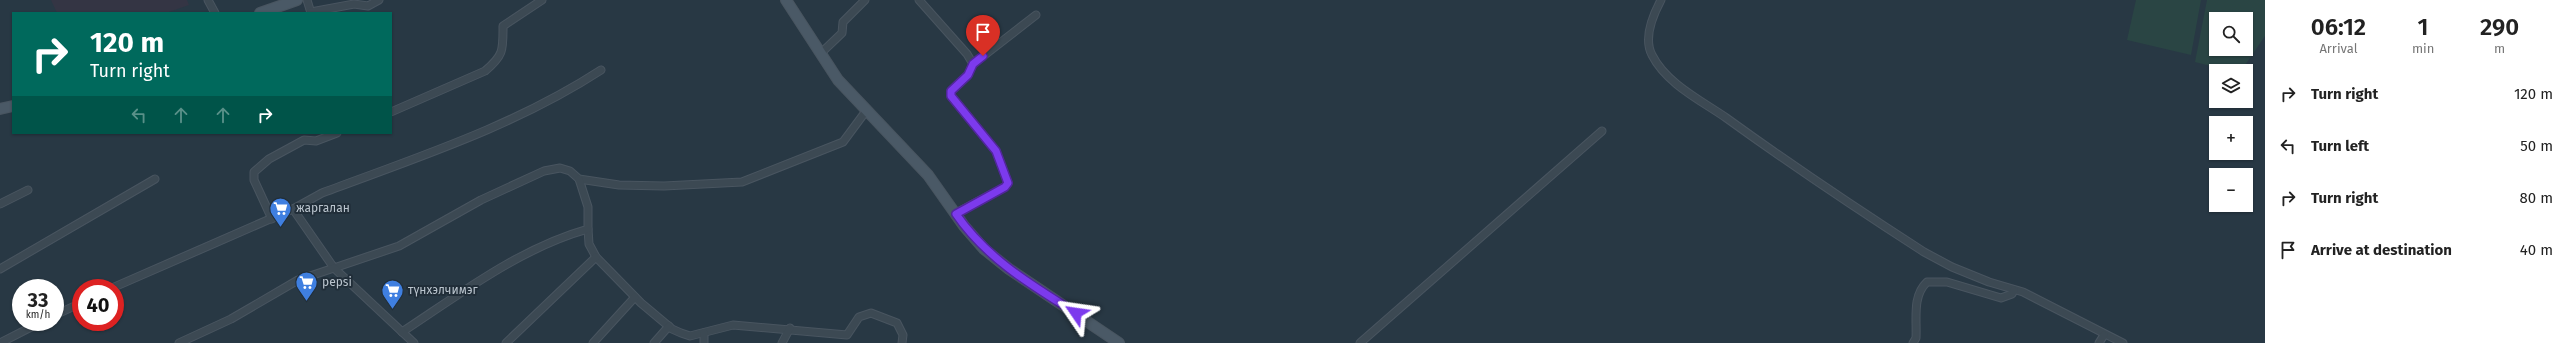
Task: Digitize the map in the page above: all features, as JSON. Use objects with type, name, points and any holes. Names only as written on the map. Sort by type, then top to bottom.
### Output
[{"type":"street","points":[[208,0],[214,12]]},
{"type":"street","points":[[263,12],[297,0]]},
{"type":"street","points":[[307,0],[311,12]]},
{"type":"street","points":[[316,12],[354,4],[368,6],[379,0]]},
{"type":"street","points":[[392,112],[485,71],[497,61],[502,52],[503,26],[542,0]]},
{"type":"street","points":[[786,0],[838,80],[928,175],[974,239],[996,259],[1119,343]]},
{"type":"street","points":[[820,54],[842,33],[843,22],[864,0]]},
{"type":"street","points":[[919,0],[967,54],[973,64]]},
{"type":"street","points":[[1661,0],[1652,18],[1649,39],[1651,54],[1671,79],[1763,144],[1924,252],[1952,267],[2014,290],[2024,292],[2104,335],[2123,343]]},
{"type":"street","points":[[956,214],[1005,187],[1008,183],[996,151],[951,96],[951,91],[968,75],[973,64],[1036,15]]},
{"type":"street","points":[[124,283],[272,219],[322,193],[516,119],[562,96],[601,70]]},
{"type":"street","points":[[0,110],[12,106]]},
{"type":"street","points":[[579,180],[644,186],[742,182],[843,142],[866,111]]},
{"type":"street","points":[[1360,343],[1602,131]]},
{"type":"street","points":[[272,219],[254,180],[254,172],[269,159],[302,136],[316,141],[334,134]]},
{"type":"street","points":[[179,343],[231,319],[298,280],[406,242],[476,202],[538,173],[560,168],[570,171],[579,180],[588,208],[590,244],[596,258],[635,297],[669,326],[690,336],[733,325],[790,328],[847,335]]},
{"type":"street","points":[[0,269],[156,179]]},
{"type":"street","points":[[0,204],[28,190]]},
{"type":"street","points":[[293,209],[334,268],[414,343]]},
{"type":"street","points":[[402,332],[506,266],[554,241],[588,229]]},
{"type":"street","points":[[506,343],[596,258]]},
{"type":"street","points":[[1912,343],[1916,338],[1917,297],[1920,288],[1927,282],[1947,282],[2001,298],[2012,294],[2014,290]]},
{"type":"street","points":[[593,343],[635,297]]},
{"type":"street","points":[[843,343],[859,317],[871,313],[897,323],[903,336],[902,343]]},
{"type":"street","points":[[654,343],[669,326]]},
{"type":"street","points":[[782,343],[790,328]]},
{"type":"street","points":[[0,343],[23,331]]},
{"type":"street","points":[[704,333],[704,343]]},
{"type":"street","points":[[2099,343],[2104,335]]},
{"type":"shaded area","points":[[51,0],[187,0],[189,5],[169,12],[57,12]]},
{"type":"green space","points":[[2136,0],[2201,0],[2191,55],[2127,40]]},
{"type":"green space","points":[[2207,0],[2265,0],[2265,36],[2253,54],[2253,12],[2209,12],[2209,56],[2251,56],[2246,64],[2209,64],[2209,66],[2195,62]]},
{"type":"place","name":"жаргалан","points":[[281,228]]},
{"type":"place","name":"pepsi","points":[[307,302]]},
{"type":"place","name":"түнхэлчимэг","points":[[392,310]]},
{"type":"route","points":[[983,56],[973,64],[968,75],[951,91],[951,96],[996,151],[1008,183],[1005,187],[956,214],[974,239],[996,259],[1044,293],[1076,313]]}]
